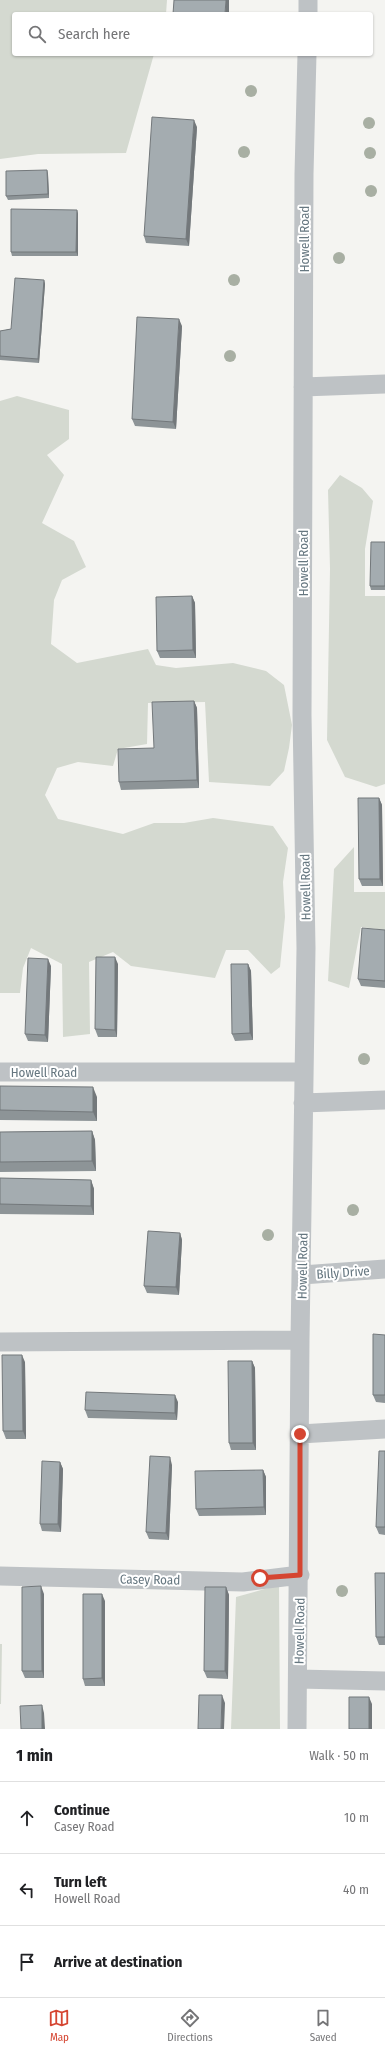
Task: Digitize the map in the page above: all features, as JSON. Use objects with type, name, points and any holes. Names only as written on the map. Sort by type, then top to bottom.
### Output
[{"type":"street","points":[[308,0],[308,12]]},
{"type":"street","name":"Howell Road","points":[[297,1729],[300,1575],[300,1340],[306,948],[302,715],[303,387],[307,56]]},
{"type":"street","points":[[303,387],[385,384]]},
{"type":"street","name":"Howell Road","points":[[0,1072],[304,1072]]},
{"type":"street","points":[[303,1103],[385,1100]]},
{"type":"street","name":"Billy Drive","points":[[302,1275],[385,1269]]},
{"type":"street","points":[[0,1342],[300,1340]]},
{"type":"street","points":[[300,1434],[385,1429]]},
{"type":"street","name":"Casey Road","points":[[0,1576],[243,1582],[300,1575]]},
{"type":"street","points":[[298,1679],[385,1681]]},
{"type":"shaded area","points":[[0,0],[167,0],[166,12],[12,12],[12,56],[153,56],[126,153],[38,154],[0,159]]},
{"type":"shaded area","points":[[17,396],[69,410],[69,439],[47,455],[64,475],[42,523],[74,541],[86,567],[62,580],[54,600],[51,644],[77,663],[148,649],[156,665],[176,668],[233,663],[266,671],[284,685],[292,725],[284,771],[270,786],[209,782],[205,702],[148,703],[147,744],[118,749],[113,766],[78,762],[57,768],[45,795],[58,819],[123,834],[154,823],[184,823],[213,818],[273,826],[288,848],[283,882],[285,917],[280,967],[271,974],[248,950],[226,950],[215,978],[131,966],[113,952],[89,962],[90,1034],[63,1037],[62,964],[31,948],[23,968],[20,993],[0,993],[0,401]]},
{"type":"shaded area","points":[[340,475],[362,488],[373,501],[365,549],[365,596],[385,596],[385,784],[376,787],[345,777],[327,740],[330,569],[328,490]]},
{"type":"shaded area","points":[[354,847],[354,892],[385,892],[385,930],[361,927],[349,988],[328,981],[334,869]]},
{"type":"shaded area","points":[[279,1585],[280,1729],[231,1729],[236,1597]]},
{"type":"shaded area","points":[[0,1644],[2,1644],[1,1704],[0,1704]]},
{"type":"building","points":[[174,0],[226,0],[225,12],[173,12]]},
{"type":"building","points":[[152,117],[194,120],[186,239],[144,236]]},
{"type":"building","points":[[47,170],[48,194],[6,196],[6,171]]},
{"type":"building","points":[[11,209],[77,210],[76,252],[11,252]]},
{"type":"building","points":[[15,278],[44,280],[38,359],[0,356],[0,331],[11,329]]},
{"type":"building","points":[[137,317],[179,319],[173,422],[132,419]]},
{"type":"building","points":[[371,542],[385,542],[385,586],[370,586]]},
{"type":"building","points":[[192,596],[193,650],[157,651],[156,597]]},
{"type":"building","points":[[194,701],[197,780],[119,782],[118,749],[154,748],[152,702]]},
{"type":"building","points":[[358,798],[379,798],[380,879],[359,879]]},
{"type":"building","points":[[362,928],[385,930],[385,981],[358,979]]},
{"type":"building","points":[[96,957],[115,957],[115,1030],[95,1029]]},
{"type":"building","points":[[28,958],[48,959],[45,1035],[25,1034]]},
{"type":"building","points":[[231,964],[248,964],[250,1033],[232,1034]]},
{"type":"building","points":[[0,1086],[93,1087],[93,1112],[0,1110]]},
{"type":"building","points":[[92,1131],[92,1161],[0,1162],[0,1132]]},
{"type":"building","points":[[0,1178],[91,1180],[91,1206],[0,1204]]},
{"type":"building","points":[[148,1231],[180,1233],[176,1287],[144,1286]]},
{"type":"building","points":[[373,1334],[385,1335],[385,1395],[373,1395]]},
{"type":"building","points":[[2,1355],[22,1355],[23,1431],[3,1431]]},
{"type":"building","points":[[228,1361],[252,1361],[253,1443],[229,1443]]},
{"type":"building","points":[[86,1392],[175,1395],[175,1413],[85,1410]]},
{"type":"building","points":[[379,1451],[385,1451],[385,1527],[376,1527]]},
{"type":"building","points":[[150,1456],[170,1457],[166,1533],[146,1532]]},
{"type":"building","points":[[42,1461],[60,1462],[58,1524],[40,1524]]},
{"type":"building","points":[[263,1470],[264,1507],[196,1509],[195,1471]]},
{"type":"building","points":[[375,1573],[385,1573],[385,1637],[376,1637]]},
{"type":"building","points":[[41,1586],[42,1671],[22,1671],[22,1587]]},
{"type":"building","points":[[205,1587],[226,1587],[225,1671],[204,1671]]},
{"type":"building","points":[[83,1594],[102,1594],[102,1678],[83,1679]]},
{"type":"building","points":[[199,1695],[222,1695],[221,1729],[198,1729]]},
{"type":"building","points":[[349,1697],[369,1697],[369,1729],[349,1729]]},
{"type":"building","points":[[42,1705],[42,1729],[21,1729],[20,1706]]},
{"type":"route","points":[[260,1578],[300,1575],[300,1434]]}]
